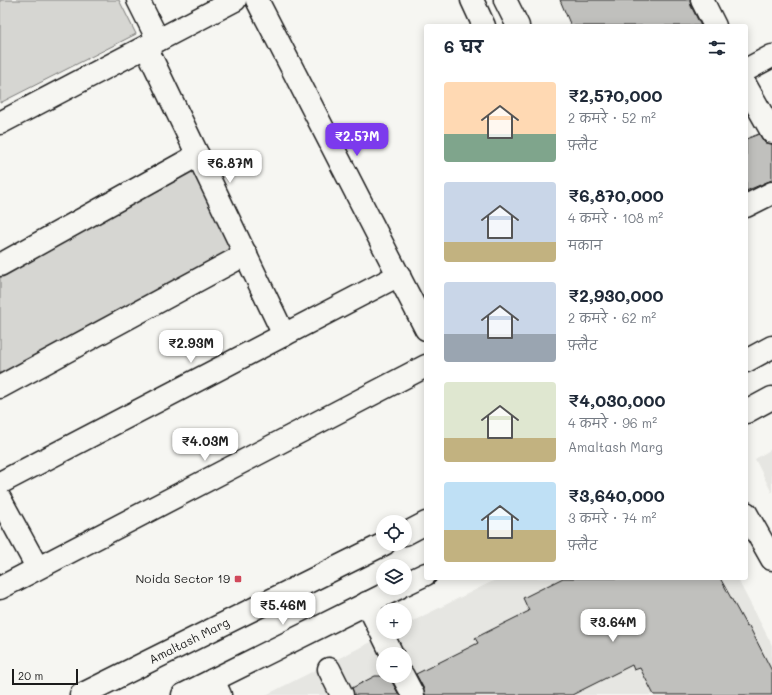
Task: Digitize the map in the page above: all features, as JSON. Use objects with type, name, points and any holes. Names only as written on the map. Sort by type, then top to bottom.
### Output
[{"type":"street","points":[[138,0],[152,44],[198,155],[284,335]]},
{"type":"street","points":[[0,123],[235,0]]},
{"type":"street","points":[[257,0],[424,325]]},
{"type":"street","points":[[472,0],[483,24]]},
{"type":"street","points":[[505,0],[517,24]]},
{"type":"street","points":[[702,0],[714,24]]},
{"type":"street","points":[[748,69],[772,56]]},
{"type":"street","points":[[748,90],[772,132]]},
{"type":"street","points":[[0,265],[198,155]]},
{"type":"street","points":[[748,205],[772,193]]},
{"type":"street","points":[[0,387],[246,254]]},
{"type":"street","points":[[0,483],[399,275]]},
{"type":"street","points":[[0,588],[424,367]]},
{"type":"street","points":[[748,411],[772,398]]},
{"type":"street","points":[[0,499],[38,568]]},
{"type":"street","points":[[748,517],[772,559]]},
{"type":"street","points":[[412,530],[424,524]]},
{"type":"street","name":"Amaltash Marg","points":[[81,695],[376,548]]},
{"type":"street","points":[[412,581],[424,575]]},
{"type":"street","points":[[183,695],[217,688],[384,595]]},
{"type":"street","points":[[367,603],[389,647]]},
{"type":"street","points":[[329,669],[342,695]]},
{"type":"street","points":[[407,683],[413,695]]},
{"type":"shaded area","points":[[0,0],[119,0],[136,34],[0,103]]},
{"type":"shaded area","points":[[198,155],[246,254],[0,387],[0,265]]},
{"type":"shaded area","points":[[772,449],[772,493],[755,459]]},
{"type":"shaded area","points":[[495,580],[738,580],[772,645],[772,695],[266,695],[377,639],[412,639],[412,622]]},
{"type":"building","points":[[560,0],[690,0],[691,6],[700,24],[570,24]]},
{"type":"building","points":[[759,134],[765,143],[772,144],[772,180],[748,190],[748,138]]},
{"type":"building","points":[[559,580],[721,580],[747,627],[749,626],[772,671],[772,695],[654,695],[640,668],[634,670],[632,665],[572,695],[425,695],[424,689],[416,674],[478,643],[475,638],[529,611],[523,598]]},
{"type":"building","points":[[376,676],[376,683],[393,683],[399,695],[354,695],[352,688]]},
{"type":"place","name":"Noida Sector 19","points":[[238,579]]}]
